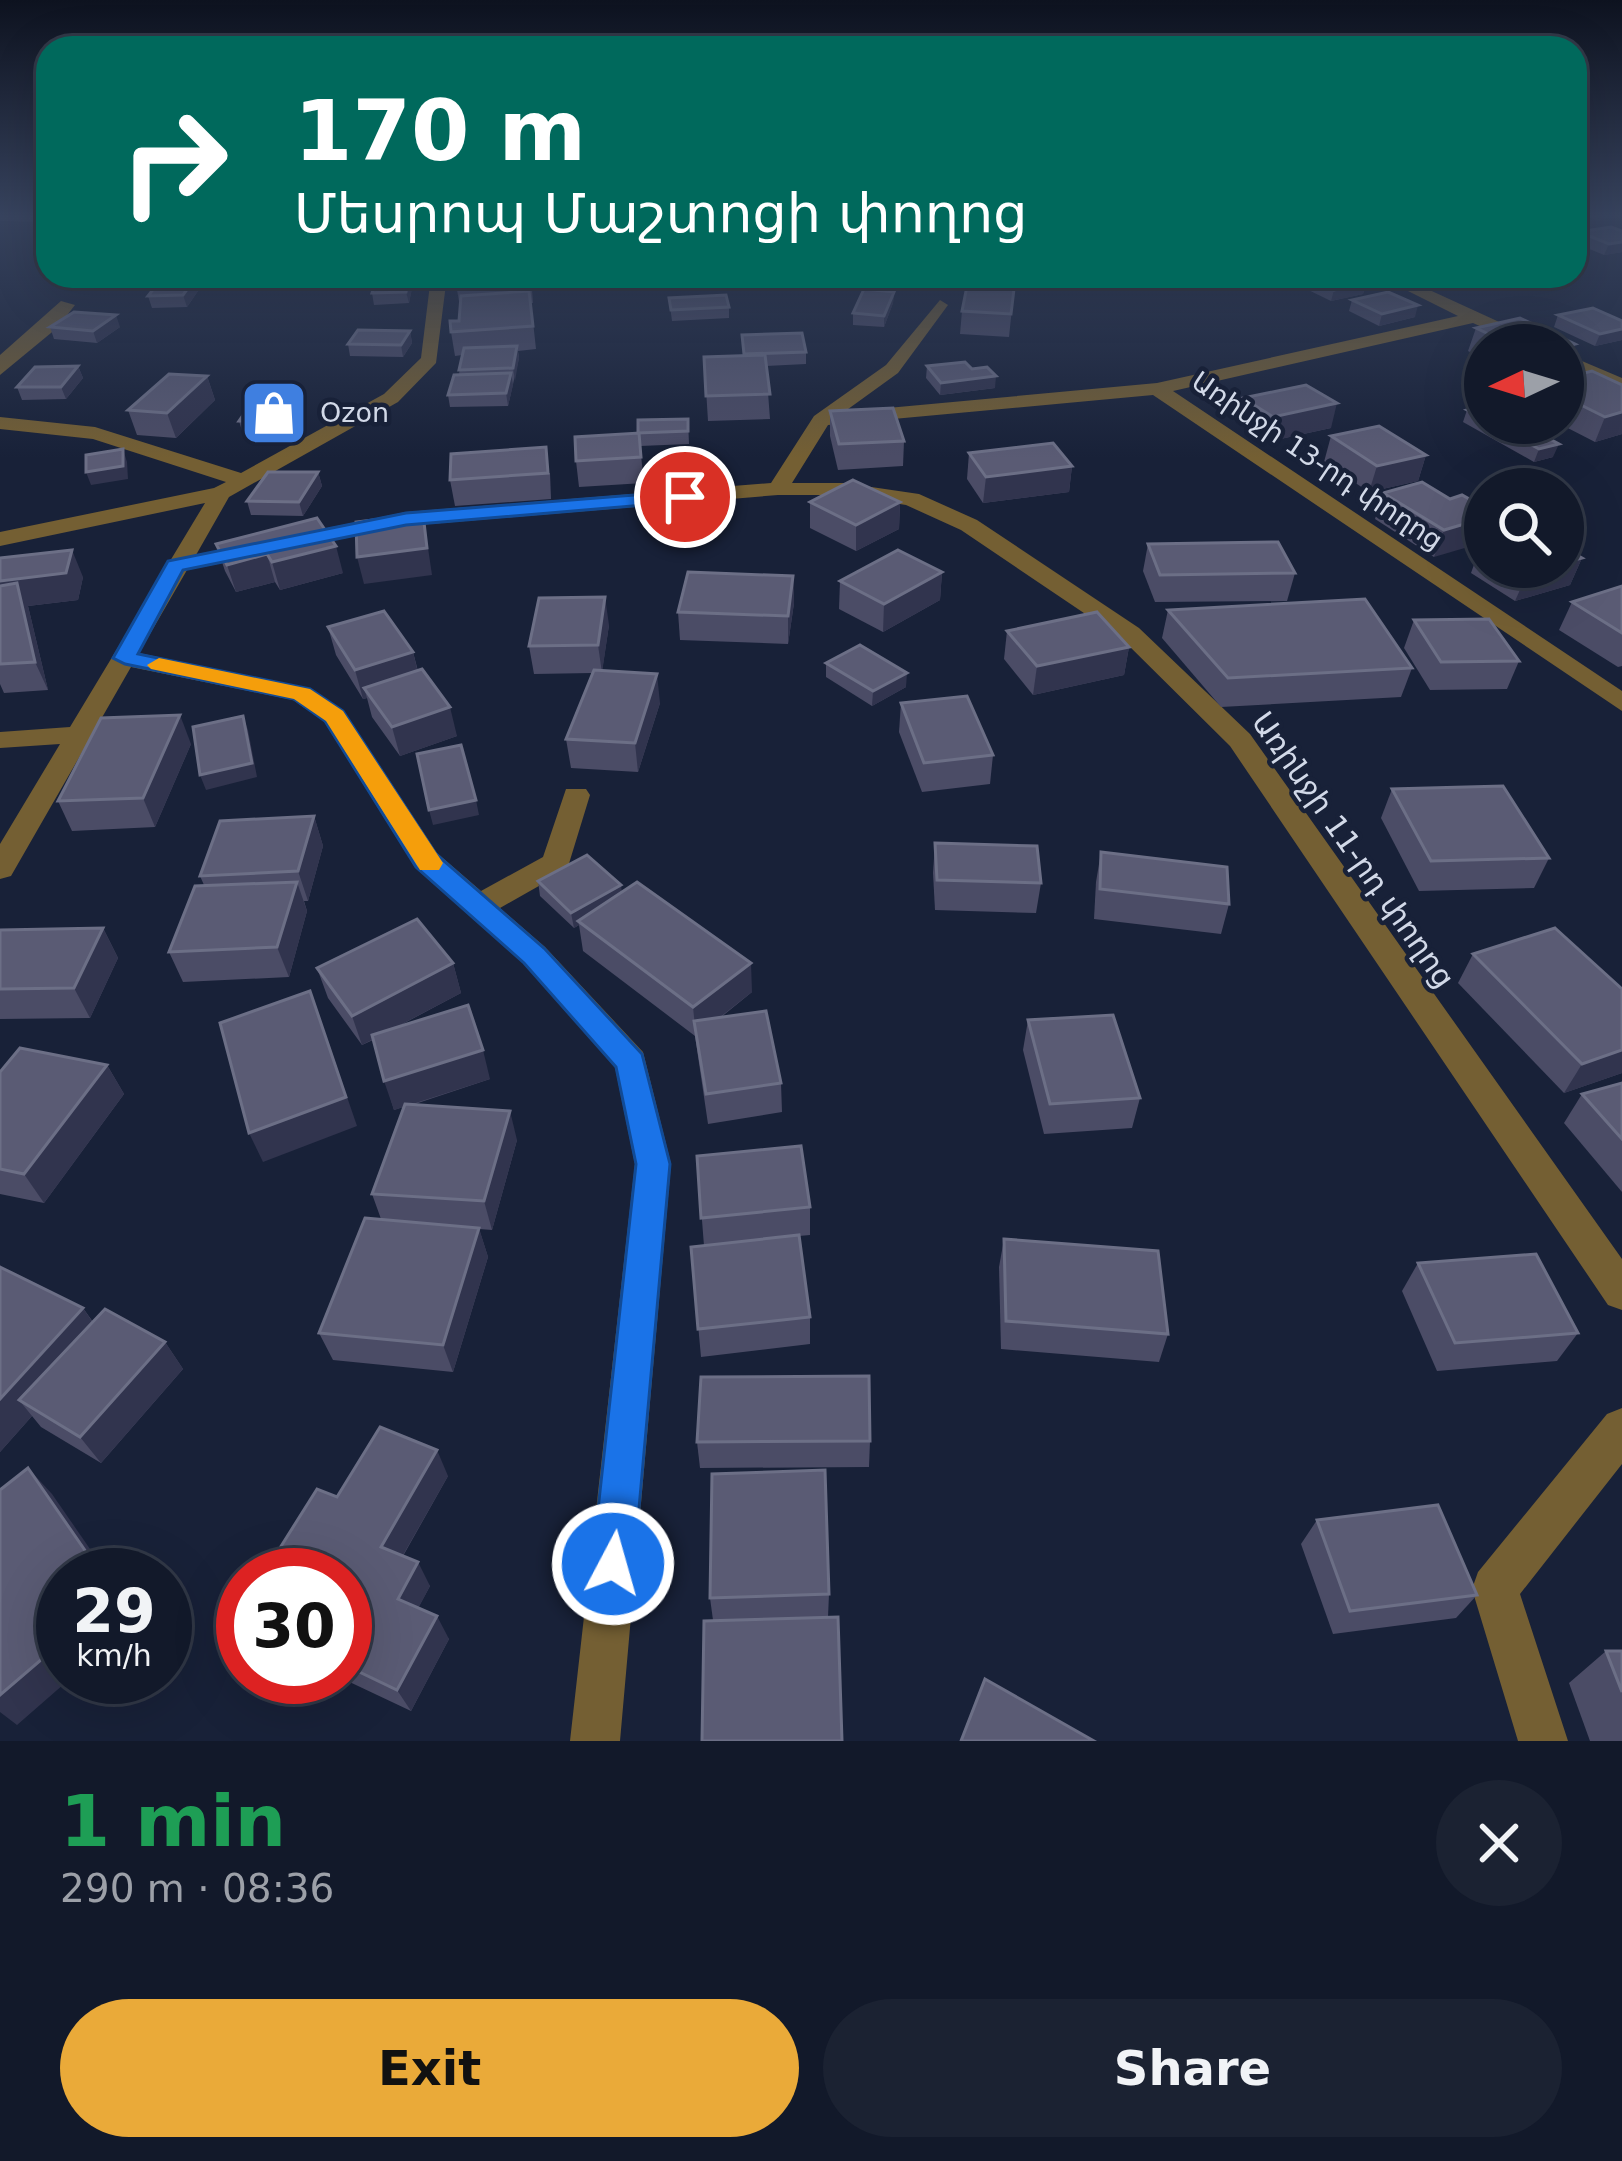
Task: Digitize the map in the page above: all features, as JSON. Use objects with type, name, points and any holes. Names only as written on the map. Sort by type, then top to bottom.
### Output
[{"type":"street","points":[[0,539],[232,487],[392,398],[430,359],[437,295]]},
{"type":"street","points":[[1428,295],[1490,324]]},
{"type":"street","points":[[0,383],[0,370],[12,352],[48,331],[68,305]]},
{"type":"street","points":[[778,489],[821,420],[892,369],[940,305]]},
{"type":"street","points":[[821,420],[1157,389],[1475,317]]},
{"type":"street","points":[[1584,368],[1622,385]]},
{"type":"street","name":"Առինջի 13-րդ փողոց","points":[[1157,389],[1622,703]]},
{"type":"street","points":[[0,423],[95,433],[232,487]]},
{"type":"street","points":[[0,869],[175,566],[232,487]]},
{"type":"street","name":"Առինջի 11-րդ փողոց","points":[[175,566],[406,519],[778,489],[844,489],[911,499],[969,525],[1130,633],[1240,740],[1622,1292]]},
{"type":"street","points":[[125,658],[301,694],[334,716],[426,860],[534,955],[631,1062],[653,1164],[596,1741]]},
{"type":"street","points":[[0,740],[80,734]]},
{"type":"street","points":[[478,906],[556,863],[576,795]]},
{"type":"street","points":[[1543,1741],[1495,1589],[1622,1430]]},
{"type":"building","points":[[529,295],[533,326],[451,332],[450,321],[459,321],[461,296]]},
{"type":"building","points":[[726,295],[729,307],[671,310],[669,298]]},
{"type":"building","points":[[861,295],[893,295],[884,316],[853,313]]},
{"type":"building","points":[[965,295],[1013,295],[1011,314],[962,311]]},
{"type":"building","points":[[1395,295],[1418,305],[1382,314],[1352,300]]},
{"type":"building","points":[[1593,308],[1622,321],[1622,329],[1600,334],[1558,315]]},
{"type":"building","points":[[74,312],[116,315],[93,331],[50,327]]},
{"type":"building","points":[[1520,318],[1533,324],[1494,324]]},
{"type":"building","points":[[358,330],[410,331],[401,345],[348,344]]},
{"type":"building","points":[[802,333],[806,352],[744,354],[742,335]]},
{"type":"building","points":[[517,346],[513,368],[459,370],[464,348]]},
{"type":"building","points":[[765,355],[770,394],[706,396],[704,357]]},
{"type":"building","points":[[965,362],[972,369],[987,367],[996,376],[941,383],[927,366]]},
{"type":"building","points":[[78,366],[61,387],[17,387],[35,367]]},
{"type":"building","points":[[1592,371],[1622,385],[1622,412],[1605,417],[1584,406],[1584,373]]},
{"type":"building","points":[[511,373],[506,393],[448,395],[454,375]]},
{"type":"building","points":[[169,374],[207,376],[167,413],[128,410]]},
{"type":"building","points":[[1306,385],[1337,403],[1273,417],[1243,398]]},
{"type":"building","points":[[259,392],[293,392],[275,421],[239,421]]},
{"type":"building","points":[[893,408],[904,441],[839,444],[830,411]]},
{"type":"building","points":[[688,419],[688,431],[638,433],[638,420]]},
{"type":"building","points":[[1379,426],[1426,455],[1377,466],[1331,436]]},
{"type":"building","points":[[639,433],[641,457],[576,461],[575,437]]},
{"type":"building","points":[[1053,443],[1072,466],[986,477],[969,453]]},
{"type":"building","points":[[546,447],[548,473],[450,480],[451,454]]},
{"type":"building","points":[[123,449],[123,466],[86,472],[86,455]]},
{"type":"building","points":[[268,472],[318,472],[299,502],[247,501]]},
{"type":"building","points":[[853,480],[900,502],[856,525],[810,502]]},
{"type":"building","points":[[1422,482],[1450,499],[1462,495],[1464,524],[1444,530],[1383,493]]},
{"type":"building","points":[[423,514],[427,548],[357,557],[356,522]]},
{"type":"building","points":[[317,518],[336,546],[272,562],[267,554],[227,565],[216,544]]},
{"type":"building","points":[[1278,542],[1295,573],[1160,575],[1148,544]]},
{"type":"building","points":[[72,550],[66,573],[0,581],[0,558]]},
{"type":"building","points":[[898,550],[942,572],[884,604],[840,581]]},
{"type":"building","points":[[688,572],[793,576],[788,616],[678,612]]},
{"type":"building","points":[[17,583],[35,662],[0,664],[0,586]]},
{"type":"building","points":[[1622,586],[1622,633],[1572,602]]},
{"type":"building","points":[[605,597],[598,645],[529,646],[539,598]]},
{"type":"building","points":[[1365,599],[1412,668],[1228,678],[1168,610]]},
{"type":"building","points":[[384,611],[413,652],[355,670],[328,627]]},
{"type":"building","points":[[1097,612],[1129,647],[1037,666],[1007,631]]},
{"type":"building","points":[[1489,619],[1519,661],[1441,662],[1414,620]]},
{"type":"building","points":[[860,645],[907,673],[873,691],[826,663]]},
{"type":"building","points":[[422,669],[450,707],[392,727],[364,688]]},
{"type":"building","points":[[594,670],[657,674],[635,743],[566,739]]},
{"type":"building","points":[[967,696],[993,755],[924,763],[901,703]]},
{"type":"building","points":[[180,715],[143,798],[58,801],[101,718]]},
{"type":"building","points":[[243,716],[252,763],[200,775],[193,727]]},
{"type":"building","points":[[461,745],[476,800],[429,810],[417,754]]},
{"type":"building","points":[[1503,786],[1549,858],[1431,861],[1392,789]]},
{"type":"building","points":[[314,816],[298,871],[200,876],[220,821]]},
{"type":"building","points":[[935,843],[1037,846],[1041,883],[937,880]]},
{"type":"building","points":[[1101,852],[1227,867],[1229,904],[1100,889]]},
{"type":"building","points":[[587,855],[621,885],[571,913],[538,881]]},
{"type":"building","points":[[297,882],[277,947],[169,952],[195,886]]},
{"type":"building","points":[[637,882],[751,963],[693,1007],[578,921]]},
{"type":"building","points":[[417,919],[453,963],[352,1016],[317,968]]},
{"type":"building","points":[[103,928],[74,988],[0,989],[0,930]]},
{"type":"building","points":[[1555,928],[1622,989],[1622,1050],[1582,1064],[1473,954]]},
{"type":"building","points":[[310,991],[346,1097],[249,1133],[220,1023]]},
{"type":"building","points":[[468,1005],[483,1050],[384,1081],[372,1035]]},
{"type":"building","points":[[766,1011],[781,1083],[706,1094],[694,1021]]},
{"type":"building","points":[[1113,1015],[1140,1098],[1050,1104],[1028,1020]]},
{"type":"building","points":[[20,1048],[107,1065],[24,1174],[0,1169],[0,1072]]},
{"type":"building","points":[[1622,1083],[1622,1139],[1582,1094]]},
{"type":"building","points":[[405,1104],[510,1111],[484,1201],[372,1194]]},
{"type":"building","points":[[801,1146],[810,1207],[701,1218],[697,1156]]},
{"type":"building","points":[[365,1218],[479,1228],[443,1345],[319,1333]]},
{"type":"building","points":[[799,1235],[810,1317],[698,1329],[691,1247]]},
{"type":"building","points":[[1004,1239],[1158,1251],[1168,1334],[1006,1321]]},
{"type":"building","points":[[1536,1254],[1578,1333],[1455,1343],[1418,1263]]},
{"type":"building","points":[[0,1267],[83,1308],[0,1399]]},
{"type":"building","points":[[105,1309],[165,1342],[80,1437],[19,1400]]},
{"type":"building","points":[[869,1376],[870,1441],[697,1442],[701,1377]]},
{"type":"building","points":[[380,1427],[437,1450],[381,1547],[418,1562],[398,1599],[437,1616],[397,1690],[372,1678],[372,1548],[280,1548],[317,1489],[337,1497]]},
{"type":"building","points":[[28,1468],[83,1548],[36,1548],[36,1664],[0,1695],[0,1490]]},
{"type":"building","points":[[825,1470],[829,1594],[710,1598],[712,1474]]},
{"type":"building","points":[[1438,1505],[1477,1595],[1350,1611],[1317,1520]]},
{"type":"building","points":[[838,1617],[842,1741],[702,1741],[704,1621]]},
{"type":"building","points":[[1606,1651],[1622,1651],[1622,1692]]},
{"type":"building","points":[[985,1679],[1094,1741],[961,1741]]},
{"type":"slow traffic","points":[[159,665],[301,694],[334,716],[429,863]]},
{"type":"place","name":"Ozon","points":[[274,413]]},
{"type":"route","points":[[613,1564],[653,1164],[631,1062],[534,955],[426,860],[334,716],[301,694],[125,658],[175,566],[406,519],[685,497]]}]
